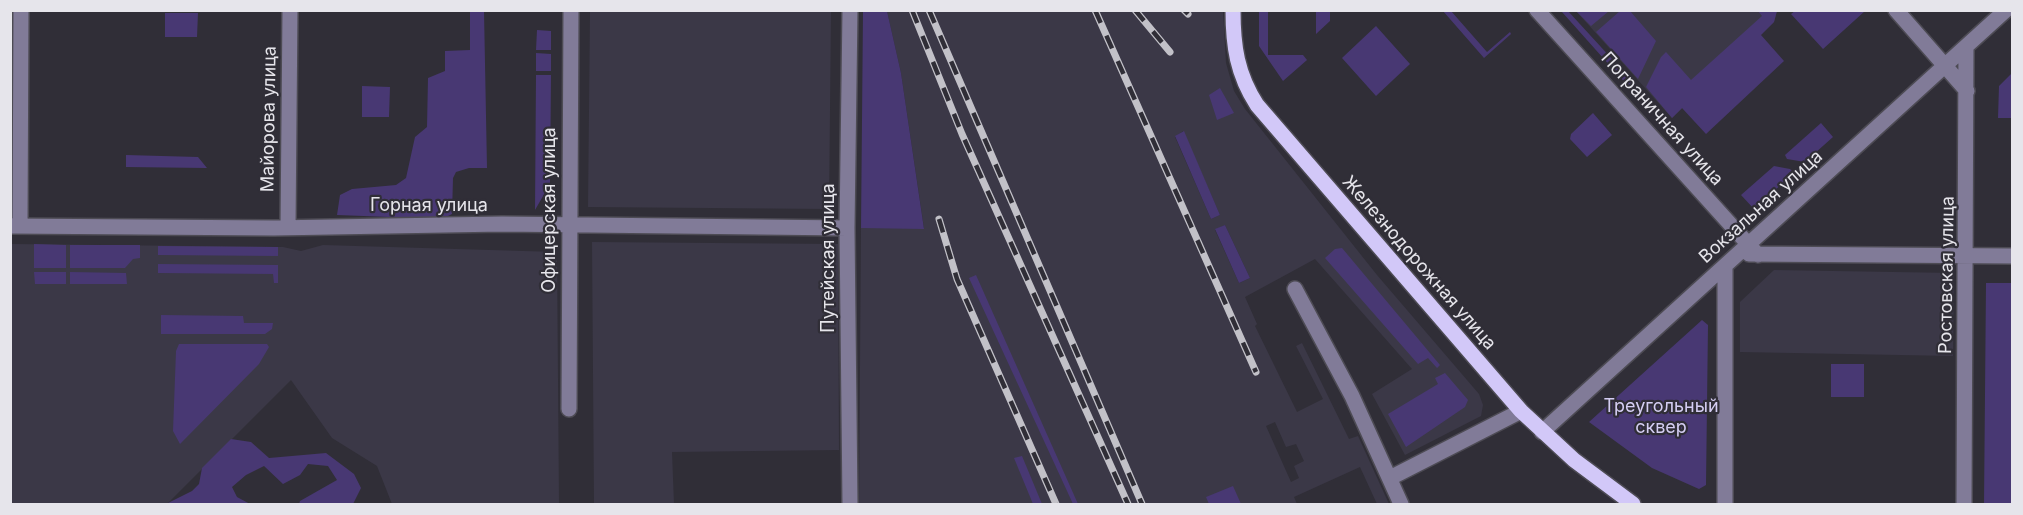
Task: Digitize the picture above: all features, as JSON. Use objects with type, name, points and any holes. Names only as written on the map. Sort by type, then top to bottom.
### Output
[{"type":"main road","name":"Железнодорожная улица","points":[[1233,10],[1235,57],[1244,83],[1257,105],[1521,411],[1542,432],[1633,504]]},
{"type":"street","points":[[15,226],[21,10]]},
{"type":"street","name":"Майорова улица","points":[[288,227],[290,10]]},
{"type":"street","name":"Офицерская улица","points":[[569,409],[571,10]]},
{"type":"street","name":"Путейская улица","points":[[850,10],[847,228],[850,504]]},
{"type":"street","name":"Пограничная улица","points":[[1537,10],[1748,251]]},
{"type":"street","points":[[1896,10],[1967,91]]},
{"type":"street","name":"Вокзальная улица","points":[[1542,432],[1725,266],[1748,251],[2006,10]]},
{"type":"street","name":"Ростовская улица","points":[[1964,504],[1967,256],[1966,47]]},
{"type":"street","name":"Горная улица","points":[[15,226],[570,225],[847,228]]},
{"type":"street","points":[[1748,251],[2013,256]]},
{"type":"street","points":[[1725,266],[1725,504]]},
{"type":"street","points":[[1295,289],[1352,396],[1401,504]]},
{"type":"street","points":[[1390,478],[1521,411]]},
{"type":"shaded area","points":[[590,11],[831,11],[829,209],[588,207]]},
{"type":"shaded area","points":[[887,11],[1223,11],[1226,63],[1234,91],[1245,109],[1377,275],[1479,394],[1483,405],[1481,416],[1405,455],[1372,394],[1412,369],[1315,259],[1245,297],[1257,324],[1255,326],[1297,412],[1323,399],[1296,346],[1302,343],[1349,439],[1358,436],[1389,504],[1377,504],[1360,467],[1294,497],[1297,504],[859,504],[861,228],[924,228],[901,73]],"holes":[[[1183,131],[1220,215],[1211,219],[1175,137]],[[1225,225],[1250,278],[1239,283],[1215,230]],[[1275,422],[1286,447],[1296,444],[1304,461],[1294,466],[1299,478],[1291,482],[1266,426]]]},
{"type":"shaded area","points":[[1576,11],[1777,11],[1774,22],[1672,118]]},
{"type":"shaded area","points":[[592,242],[838,244],[839,450],[672,452],[674,504],[594,504]]},
{"type":"shaded area","points":[[11,244],[283,247],[301,251],[323,245],[557,252],[559,504],[392,504],[377,466],[332,438],[291,380],[167,504],[11,504]]},
{"type":"shaded area","points":[[1774,270],[1954,273],[1953,356],[1740,352],[1740,302]]},
{"type":"green space","points":[[1865,10],[1823,49],[1791,14],[1795,11]]},
{"type":"green space","points":[[470,11],[484,11],[487,168],[469,168],[456,172],[453,178],[452,214],[442,219],[337,215],[340,195],[352,189],[396,185],[406,178],[415,137],[427,127],[428,78],[445,71],[445,51],[470,50]]},
{"type":"green space","points":[[863,11],[887,11],[901,73],[924,229],[861,228]]},
{"type":"green space","points":[[1259,11],[1268,11],[1268,55],[1303,55],[1307,60],[1283,81],[1259,46]]},
{"type":"green space","points":[[1316,11],[1330,11],[1330,21],[1316,34]]},
{"type":"green space","points":[[1443,11],[1451,11],[1487,52],[1510,32],[1511,34],[1484,58]]},
{"type":"green space","points":[[1568,11],[1633,82],[1628,86],[1562,12]]},
{"type":"green space","points":[[1576,11],[1609,11],[1591,26]]},
{"type":"green space","points":[[1620,11],[1630,11],[1656,41],[1638,79],[1596,32]]},
{"type":"green space","points":[[1758,11],[1777,11],[1774,22],[1761,35],[1784,61],[1706,134],[1682,108],[1672,118],[1646,87],[1661,57],[1666,52],[1691,80],[1762,16]]},
{"type":"green space","points":[[165,13],[198,13],[197,37],[165,37]]},
{"type":"green space","points":[[1376,26],[1410,64],[1376,96],[1342,58]]},
{"type":"green space","points":[[537,30],[551,31],[551,50],[536,50]]},
{"type":"green space","points":[[536,53],[551,54],[551,71],[536,71]]},
{"type":"green space","points":[[2012,73],[2012,118],[1998,118],[1999,86]]},
{"type":"green space","points":[[536,75],[551,75],[550,184],[535,210]]},
{"type":"green space","points":[[362,86],[390,87],[389,117],[362,117]]},
{"type":"green space","points":[[1220,88],[1234,113],[1217,120],[1209,95]]},
{"type":"green space","points":[[1593,113],[1612,135],[1587,157],[1570,139],[1571,134]]},
{"type":"green space","points":[[1821,123],[1833,137],[1805,162],[1787,159],[1785,155]]},
{"type":"green space","points":[[1184,131],[1220,215],[1211,219],[1175,136]]},
{"type":"green space","points":[[126,155],[198,157],[207,168],[126,167]]},
{"type":"green space","points":[[1774,166],[1790,169],[1794,173],[1754,209],[1741,195]]},
{"type":"green space","points":[[1225,225],[1250,278],[1239,283],[1215,229]]},
{"type":"green space","points":[[34,244],[66,245],[66,268],[34,268]]},
{"type":"green space","points":[[70,245],[140,245],[140,258],[133,259],[125,268],[70,268]]},
{"type":"green space","points":[[158,246],[278,247],[278,256],[158,255]]},
{"type":"green space","points":[[1342,248],[1440,365],[1437,368],[1428,358],[1418,364],[1325,258],[1335,249]]},
{"type":"green space","points":[[158,264],[278,265],[278,283],[274,283],[273,274],[158,273]]},
{"type":"green space","points":[[34,272],[66,272],[66,284],[35,284]]},
{"type":"green space","points":[[70,272],[126,273],[127,284],[70,284]]},
{"type":"green space","points":[[976,275],[1078,504],[1073,504],[969,278]]},
{"type":"green space","points":[[1986,283],[2012,283],[2012,504],[1984,504]]},
{"type":"green space","points":[[161,315],[243,316],[244,323],[273,323],[272,329],[265,334],[161,334]]},
{"type":"green space","name":"Треугольный сквер","points":[[1702,320],[1708,325],[1706,485],[1699,489],[1652,468],[1589,422]]},
{"type":"green space","points":[[179,344],[267,344],[269,347],[259,364],[180,444],[173,431],[176,351]]},
{"type":"green space","points":[[1831,364],[1864,364],[1864,397],[1831,397]]},
{"type":"green space","points":[[1445,373],[1468,400],[1465,407],[1406,447],[1388,414],[1438,384],[1435,378]]},
{"type":"green space","points":[[231,439],[251,442],[269,458],[326,453],[354,474],[361,488],[353,504],[299,504],[300,501],[337,480],[328,466],[308,464],[300,475],[283,484],[264,466],[246,475],[232,487],[237,497],[250,504],[166,504],[192,491],[199,484],[202,468]]},
{"type":"green space","points":[[1022,456],[1042,504],[1033,504],[1014,458]]},
{"type":"green space","points":[[1233,486],[1241,504],[1209,504],[1206,497]]},
{"type":"railway","points":[[912,10],[962,134],[1128,504]]},
{"type":"railway","points":[[929,10],[1142,504]]},
{"type":"railway","points":[[1095,10],[1256,372]]},
{"type":"railway","points":[[1135,10],[1170,52]]},
{"type":"railway","points":[[1184,10],[1188,14]]},
{"type":"railway","points":[[939,219],[957,279],[1056,504]]}]
